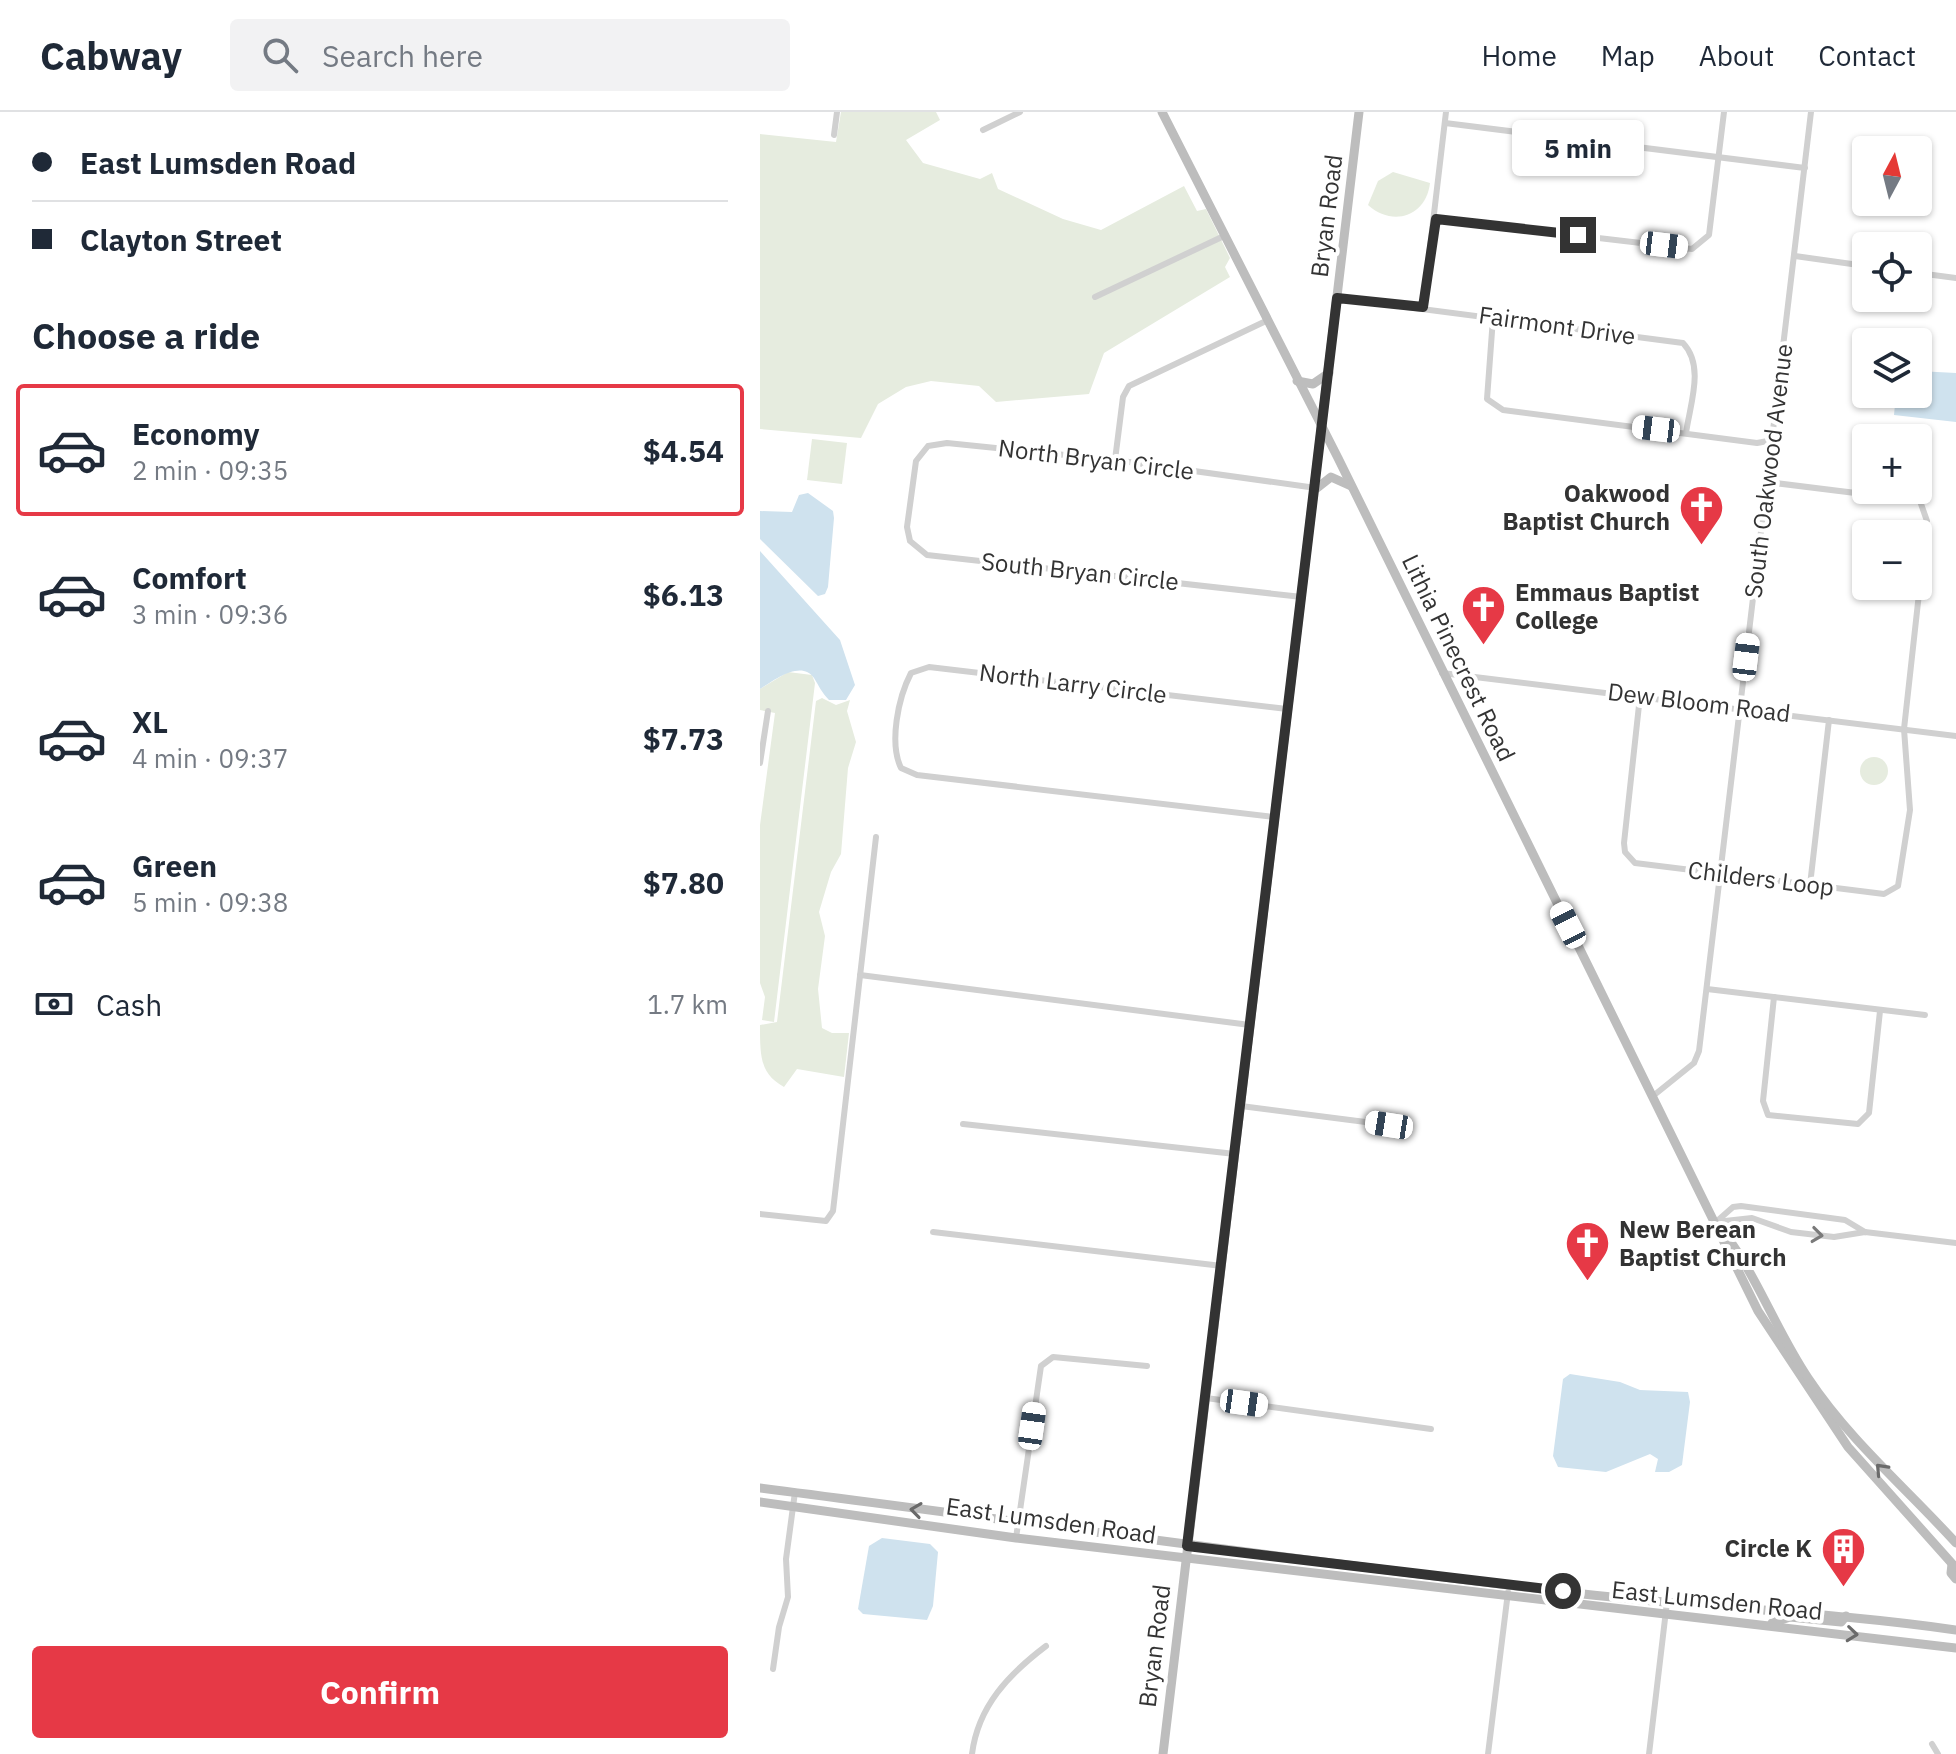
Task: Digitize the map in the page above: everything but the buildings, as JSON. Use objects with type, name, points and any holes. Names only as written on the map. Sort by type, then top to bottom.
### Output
[{"type":"main road","name":"Lithia Pinecrest Road","points":[[1162,112],[1353,489],[1758,1311],[1848,1447],[1954,1566]]},
{"type":"main road","name":"Bryan Road","points":[[1163,1754],[1359,112]]},
{"type":"main road","points":[[1296,380],[1313,384],[1329,373]]},
{"type":"main road","points":[[1315,489],[1331,477],[1344,480],[1353,489]]},
{"type":"main road","name":"Lithia Pinecrest Road","points":[[1716,1222],[1735,1247],[1808,1378],[1868,1456],[1956,1543]]},
{"type":"main road","points":[[1758,1311],[1767,1313],[1773,1320]]},
{"type":"main road","name":"East Lumsden Road","points":[[760,1488],[1187,1546],[1667,1602],[1846,1616],[1956,1630]]},
{"type":"main road","name":"East Lumsden Road","points":[[760,1502],[1186,1559],[1956,1648]]},
{"type":"main road","points":[[1954,1566],[1951,1573],[1956,1579]]},
{"type":"main road","points":[[1769,1625],[1790,1617],[1841,1622],[1846,1616]]},
{"type":"street","points":[[834,135],[837,112]]},
{"type":"street","points":[[983,130],[1020,112]]},
{"type":"street","points":[[1423,307],[1436,219],[1446,112]]},
{"type":"street","points":[[1436,219],[1692,249],[1709,235],[1724,112]]},
{"type":"street","name":"South Oakwood Avenue","points":[[1653,1096],[1694,1063],[1699,1051],[1811,112]]},
{"type":"street","points":[[1445,123],[1805,168]]},
{"type":"street","points":[[1095,297],[1224,236]]},
{"type":"street","points":[[1795,256],[1852,264]]},
{"type":"street","points":[[1932,275],[1956,278]]},
{"type":"street","name":"Fairmont Drive","points":[[1337,298],[1683,343],[1691,352],[1696,366],[1686,433]]},
{"type":"street","points":[[1493,318],[1487,399],[1503,410],[1757,443],[1773,440]]},
{"type":"street","points":[[1115,460],[1123,397],[1129,386],[1266,321]]},
{"type":"street","name":"North Bryan Circle","points":[[912,494],[916,461],[928,446],[947,443],[1115,460],[1315,489]]},
{"type":"street","points":[[1767,482],[1920,501],[1927,521],[1904,729]]},
{"type":"street","name":"South Bryan Circle","points":[[912,494],[907,527],[910,541],[927,555],[1302,597]]},
{"type":"street","name":"North Larry Circle","points":[[1274,817],[917,775],[901,768],[894,754],[903,689],[911,673],[929,667],[1287,709]]},
{"type":"street","name":"Dew Bloom Road","points":[[1442,673],[1956,736]]},
{"type":"street","name":"Childers Loop","points":[[1640,696],[1625,852],[1635,863],[1721,874],[1884,894],[1898,886],[1910,810],[1904,729]]},
{"type":"street","points":[[760,763],[768,711]]},
{"type":"street","points":[[1810,885],[1829,720]]},
{"type":"street","points":[[760,1214],[826,1221],[833,1211],[876,837]]},
{"type":"street","points":[[860,975],[1250,1025]]},
{"type":"street","points":[[1707,989],[1925,1015]]},
{"type":"street","points":[[1774,997],[1763,1101],[1768,1115],[1858,1124],[1869,1113],[1880,1011]]},
{"type":"street","points":[[1241,1106],[1389,1125]]},
{"type":"street","points":[[963,1124],[1235,1154]]},
{"type":"street","points":[[1716,1222],[1733,1207],[1741,1206],[1845,1220],[1865,1232]]},
{"type":"street","points":[[1716,1222],[1752,1218],[1791,1232],[1834,1237],[1865,1232],[1956,1243]]},
{"type":"street","points":[[933,1232],[1222,1266]]},
{"type":"street","points":[[1016,1538],[1041,1366],[1053,1357],[1147,1366]]},
{"type":"street","points":[[1206,1398],[1431,1429]]},
{"type":"street","points":[[773,1669],[789,1590],[786,1559],[795,1492]]},
{"type":"street","points":[[1488,1754],[1509,1584]]},
{"type":"street","points":[[1649,1754],[1667,1602]]},
{"type":"street","points":[[972,1754],[974,1737],[995,1693],[1046,1646]]},
{"type":"street","points":[[1932,1744],[1938,1754]]},
{"type":"shaded area","points":[[841,112],[936,112],[940,120],[906,140],[923,163],[980,179],[992,173],[998,189],[1063,219],[1101,230],[1184,186],[1197,211],[1206,209],[1230,258],[1225,267],[1230,277],[1104,353],[1089,394],[996,402],[979,386],[931,381],[906,387],[878,404],[861,438],[760,429],[760,134],[836,142]]},
{"type":"shaded area","points":[[1393,172],[1430,183],[1422,204],[1415,211],[1397,217],[1377,212],[1368,205],[1378,181]]},
{"type":"shaded area","points":[[812,439],[847,443],[842,484],[807,480]]},
{"type":"shaded area","points":[[788,672],[812,675],[815,683],[774,1022],[762,1020],[765,997],[760,983],[760,825],[775,713],[760,710],[760,689]]},
{"type":"shaded area","points":[[822,698],[836,705],[850,700],[847,711],[856,742],[848,768],[841,854],[831,872],[819,912],[825,936],[818,989],[822,1028],[832,1033],[849,1033],[844,1077],[797,1069],[784,1087],[770,1076],[763,1063],[760,1025],[777,1022],[816,701]]},
{"type":"shaded area","points":[[1874,757],[1884,761],[1888,771],[1884,781],[1874,785],[1864,781],[1860,771],[1864,761]]},
{"type":"water","points":[[1932,372],[1956,373],[1956,422],[1894,415],[1895,408],[1932,408]]},
{"type":"water","points":[[808,493],[833,511],[834,518],[828,587],[825,594],[818,596],[760,539],[760,511],[792,512],[799,495]]},
{"type":"water","points":[[760,551],[840,640],[855,685],[846,700],[829,700],[814,678],[802,671],[787,673],[760,689]]},
{"type":"water","points":[[1570,1374],[1620,1382],[1640,1390],[1688,1392],[1690,1402],[1682,1465],[1669,1472],[1655,1472],[1658,1459],[1650,1454],[1606,1472],[1558,1467],[1553,1456],[1563,1379]]},
{"type":"water","points":[[882,1538],[930,1544],[938,1552],[933,1606],[927,1620],[863,1614],[858,1609],[869,1546]]},
{"type":"place","name":"Oakwood Baptist Church","points":[[1701,547]]},
{"type":"place","name":"Emmaus Baptist College","points":[[1484,646]]},
{"type":"place","name":"New Berean Baptist Church","points":[[1588,1283]]},
{"type":"place","name":"Circle K","points":[[1843,1588]]},
{"type":"route","points":[[1563,1591],[1187,1546],[1337,298],[1423,307],[1436,219],[1578,235]]}]
